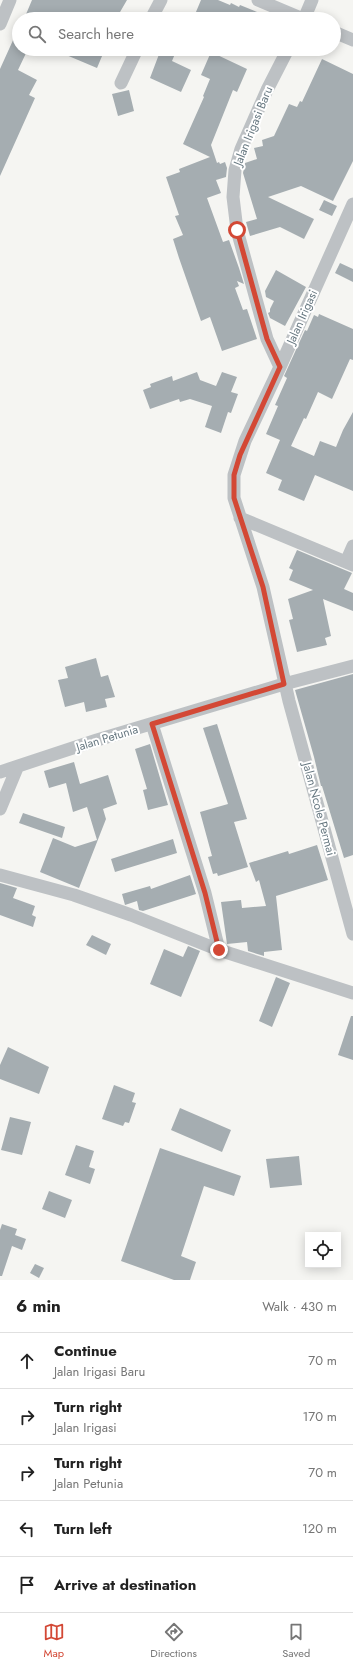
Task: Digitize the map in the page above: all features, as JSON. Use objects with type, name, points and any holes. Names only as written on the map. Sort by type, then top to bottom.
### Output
[{"type":"street","points":[[0,24],[10,0]]},
{"type":"street","points":[[155,12],[161,0]]},
{"type":"street","points":[[258,0],[287,12]]},
{"type":"street","points":[[307,12],[312,0]]},
{"type":"street","points":[[341,35],[353,40]]},
{"type":"street","points":[[121,83],[134,56]]},
{"type":"street","name":"Jalan Irigasi Baru","points":[[280,367],[267,339],[237,230],[233,197],[234,170],[241,149],[266,90],[284,56]]},
{"type":"street","name":"Jalan Irigasi","points":[[284,684],[263,587],[234,498],[234,475],[236,464],[245,441],[353,204]]},
{"type":"street","points":[[240,518],[349,563],[353,546]]},
{"type":"street","name":"Jalan Petunia","points":[[0,772],[17,768],[97,740],[284,684],[353,666]]},
{"type":"street","name":"Jalan Ncole Permai","points":[[284,684],[353,934]]},
{"type":"street","points":[[152,724],[205,893],[219,950]]},
{"type":"street","points":[[0,809],[17,768]]},
{"type":"street","points":[[0,875],[81,898],[131,915],[219,950],[353,993]]},
{"type":"building","points":[[32,0],[127,0],[120,12],[27,12]]},
{"type":"building","points":[[201,0],[218,0],[230,5],[231,3],[239,7],[240,5],[257,12],[196,12]]},
{"type":"building","points":[[12,42],[12,56],[25,56],[18,70],[37,80],[29,95],[35,98],[0,176],[0,69]]},
{"type":"building","points":[[69,56],[102,56],[97,68]]},
{"type":"building","points":[[158,56],[174,56],[172,61],[191,70],[181,92],[150,78]]},
{"type":"building","points":[[209,56],[219,56],[247,69],[237,92],[233,90],[211,145],[217,163],[219,162],[220,164],[225,162],[227,168],[226,177],[216,180],[221,193],[207,198],[223,242],[229,240],[239,268],[244,284],[237,281],[239,286],[235,288],[243,310],[247,309],[257,339],[222,351],[210,317],[201,321],[179,258],[173,239],[183,235],[175,216],[179,215],[166,177],[180,172],[179,169],[210,157],[183,144],[204,97],[203,96],[210,79],[201,75]]},
{"type":"building","points":[[322,59],[353,74],[353,161],[333,201],[301,186],[268,197],[314,219],[304,239],[280,227],[250,236],[246,222],[257,219],[243,173],[245,163],[257,159],[254,148],[263,146],[262,140],[274,136],[289,104],[297,107],[300,101],[302,102]]},
{"type":"building","points":[[129,90],[134,111],[118,116],[112,94]]},
{"type":"building","points":[[324,200],[337,206],[332,216],[319,210]]},
{"type":"building","points":[[340,263],[353,269],[353,282],[335,273]]},
{"type":"building","points":[[276,270],[306,287],[285,326],[270,318],[268,313],[270,312],[274,301],[266,297],[265,291]]},
{"type":"building","points":[[319,314],[353,329],[353,360],[350,359],[332,399],[318,392],[306,419],[304,418],[291,446],[314,456],[320,441],[336,447],[353,412],[353,491],[315,475],[304,501],[278,490],[282,480],[266,473],[280,440],[266,434],[278,406],[275,405],[287,378],[284,376],[305,330],[307,331],[314,315],[318,317]]},
{"type":"building","points":[[197,372],[200,380],[216,386],[222,372],[237,377],[231,392],[238,394],[231,413],[228,412],[221,433],[205,427],[212,406],[190,399],[180,402],[179,399],[150,409],[143,390],[151,387],[150,384],[172,376],[173,381]]},
{"type":"building","points":[[297,550],[352,573],[344,589],[353,593],[353,611],[323,599],[331,636],[325,638],[327,645],[297,652],[289,620],[293,619],[288,599],[313,590],[289,580],[293,570],[289,568]]},
{"type":"building","points":[[96,658],[101,677],[108,675],[115,697],[105,699],[107,707],[86,712],[84,702],[65,707],[58,680],[68,678],[65,667]]},
{"type":"building","points":[[353,674],[353,855],[344,858],[321,786],[295,690]]},
{"type":"building","points":[[217,724],[247,819],[234,822],[248,867],[218,876],[217,873],[213,874],[208,857],[212,856],[200,812],[228,804],[203,728]]},
{"type":"building","points":[[150,744],[168,805],[148,810],[143,790],[147,789],[135,749]]},
{"type":"building","points":[[74,762],[80,784],[108,775],[117,804],[103,809],[106,819],[79,888],[40,872],[53,838],[75,847],[97,840],[87,807],[73,812],[66,783],[49,788],[44,771]]},
{"type":"building","points":[[23,813],[65,827],[62,838],[19,823]]},
{"type":"building","points":[[173,839],[177,853],[115,872],[111,859]]},
{"type":"building","points":[[317,845],[328,880],[276,896],[282,950],[264,952],[264,956],[248,951],[247,942],[227,944],[221,902],[241,900],[242,908],[266,906],[259,880],[256,882],[249,863],[288,851],[289,854]]},
{"type":"building","points":[[190,875],[196,894],[143,911],[139,910],[137,901],[125,905],[122,894],[150,886],[151,889]]},
{"type":"building","points":[[0,883],[17,888],[13,898],[35,906],[32,915],[36,917],[33,927],[0,915]]},
{"type":"building","points":[[92,935],[111,944],[106,955],[86,945]]},
{"type":"building","points":[[188,946],[200,951],[181,997],[150,984],[164,949],[183,957]]},
{"type":"building","points":[[276,977],[290,983],[272,1027],[259,1021]]},
{"type":"building","points":[[351,1016],[353,1016],[353,1060],[338,1055]]},
{"type":"building","points":[[8,1047],[49,1067],[39,1094],[0,1079],[0,1065]]},
{"type":"building","points":[[114,1085],[135,1093],[132,1102],[136,1103],[129,1123],[125,1122],[123,1126],[102,1119]]},
{"type":"building","points":[[180,1108],[231,1130],[222,1152],[171,1130]]},
{"type":"building","points":[[10,1117],[31,1122],[22,1155],[1,1150]]},
{"type":"building","points":[[76,1145],[94,1151],[89,1167],[95,1169],[90,1184],[65,1175]]},
{"type":"building","points":[[160,1148],[241,1176],[234,1196],[204,1186],[181,1256],[196,1262],[190,1280],[174,1280],[121,1261]]},
{"type":"building","points":[[299,1156],[302,1185],[270,1188],[266,1159]]},
{"type":"building","points":[[49,1191],[72,1200],[65,1218],[42,1209]]},
{"type":"building","points":[[2,1224],[17,1229],[15,1235],[26,1239],[22,1250],[12,1246],[2,1276],[0,1276],[0,1230]]},
{"type":"building","points":[[35,1264],[44,1268],[39,1278],[30,1273]]},
{"type":"route","points":[[219,950],[205,893],[152,724],[284,684],[263,587],[234,498],[234,475],[236,464],[245,441],[280,367],[267,339],[237,230]]}]
